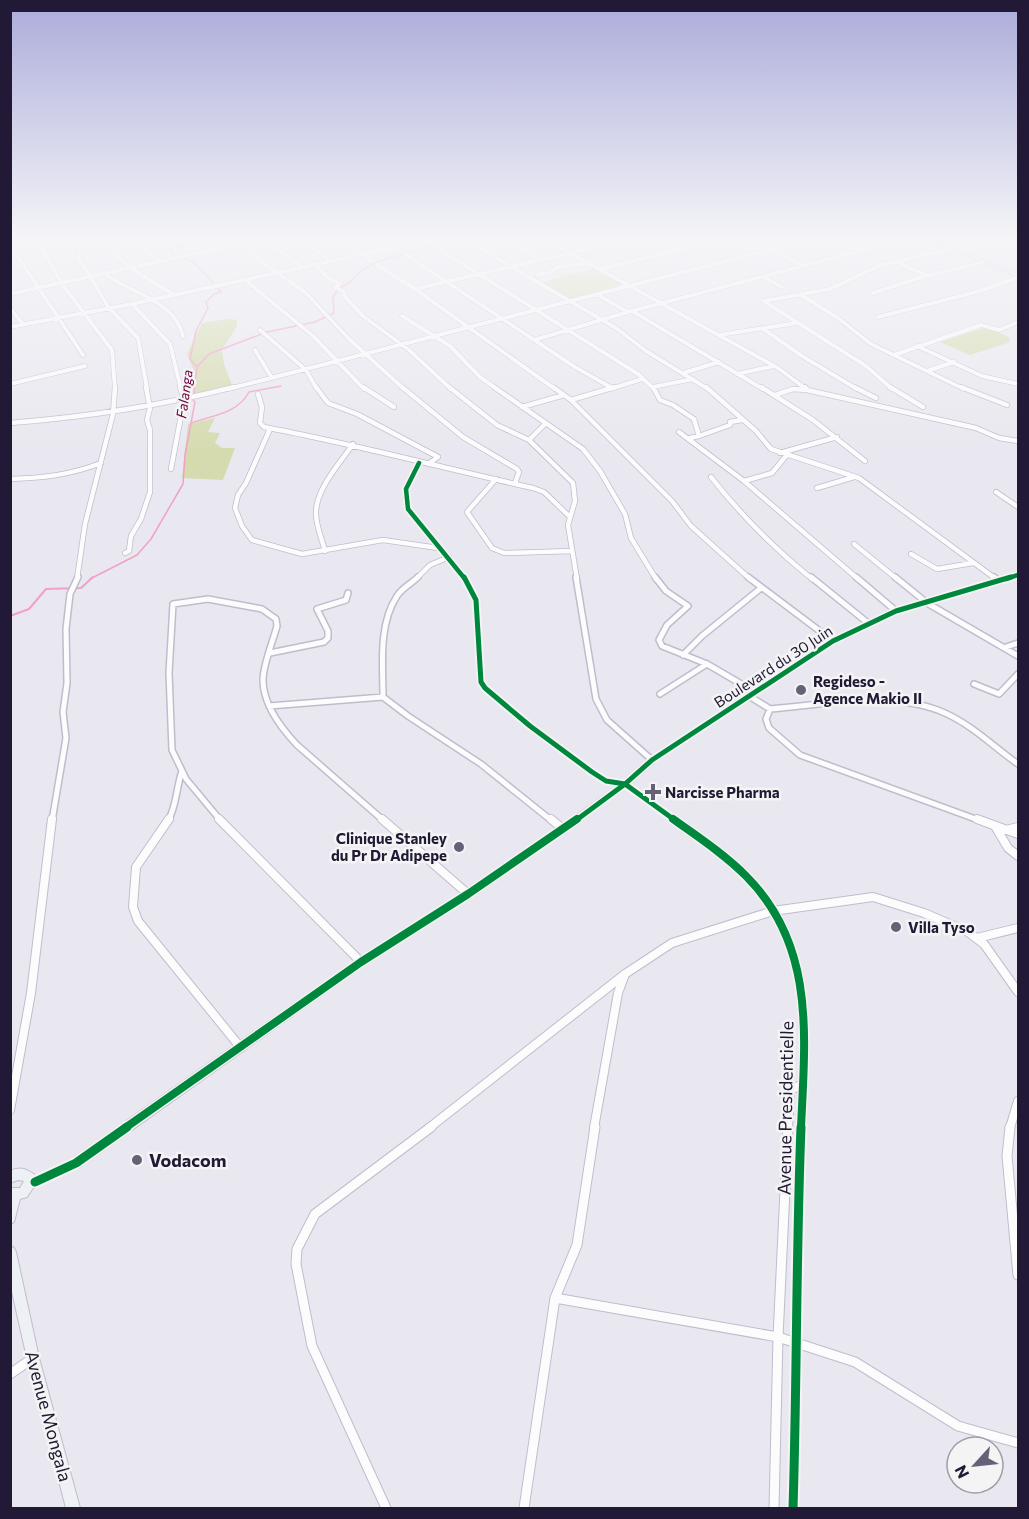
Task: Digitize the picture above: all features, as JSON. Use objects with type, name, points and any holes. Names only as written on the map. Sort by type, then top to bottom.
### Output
[{"type":"street","points":[[11,309],[23,324]]},
{"type":"street","points":[[52,309],[83,355]]},
{"type":"street","points":[[10,1110],[31,993],[51,827],[66,738],[63,712],[67,683],[66,629],[70,594],[77,581],[85,524],[113,414],[112,402],[115,394],[112,350],[81,309]]},
{"type":"street","points":[[10,327],[105,309]]},
{"type":"street","points":[[110,309],[115,317],[136,333],[150,408],[147,420],[150,430],[150,492],[141,519],[131,536],[129,551],[125,553]]},
{"type":"street","points":[[137,309],[170,344],[186,399],[170,465],[171,469]]},
{"type":"street","points":[[166,309],[180,325],[183,336]]},
{"type":"street","points":[[279,309],[319,342],[370,394],[394,407]]},
{"type":"street","points":[[322,309],[366,355],[431,414],[463,437],[517,469],[519,472],[515,483]]},
{"type":"street","points":[[355,309],[380,332],[422,361],[428,369],[482,415],[529,440],[573,483],[575,507],[569,516],[568,525],[596,699],[601,710],[617,730],[652,760]]},
{"type":"street","points":[[442,309],[571,400],[672,501],[702,537],[761,588],[833,642]]},
{"type":"street","points":[[486,309],[612,388]]},
{"type":"street","points":[[532,309],[630,368],[653,387],[660,400],[672,403],[680,412],[694,419],[699,436]]},
{"type":"street","points":[[10,423],[113,414],[150,408],[543,309]]},
{"type":"street","points":[[581,309],[693,378],[719,397],[756,431],[771,449],[786,456],[854,476],[999,580]]},
{"type":"street","points":[[624,309],[652,327],[720,362],[775,395],[837,437],[865,461]]},
{"type":"street","points":[[534,340],[641,309]]},
{"type":"street","points":[[673,309],[775,366],[804,385],[807,390]]},
{"type":"street","points":[[776,309],[866,366],[873,376],[889,388],[924,407]]},
{"type":"street","points":[[823,309],[838,318],[861,338],[894,356],[1007,405]]},
{"type":"street","points":[[878,317],[910,309]]},
{"type":"street","points":[[402,316],[456,351],[480,377],[583,449],[589,456],[625,514],[632,537],[651,572],[666,591],[688,606],[672,620],[659,640],[662,646],[707,664],[752,694],[770,710],[847,704],[917,703],[948,714],[1018,764]]},
{"type":"street","points":[[894,356],[981,325],[999,330],[1018,322]]},
{"type":"street","points":[[718,335],[797,323]]},
{"type":"street","points":[[762,328],[802,356],[876,398]]},
{"type":"street","points":[[263,332],[306,370],[322,398],[328,403],[357,414],[438,457],[428,464]]},
{"type":"street","points":[[917,346],[995,381],[1018,384]]},
{"type":"street","points":[[255,350],[272,378]]},
{"type":"street","points":[[683,372],[720,362]]},
{"type":"street","points":[[927,371],[954,362]]},
{"type":"street","points":[[10,384],[85,366]]},
{"type":"street","points":[[737,374],[775,366]]},
{"type":"street","points":[[653,387],[693,378]]},
{"type":"street","points":[[571,400],[642,379]]},
{"type":"street","points":[[775,395],[793,389],[807,390],[966,426],[999,438],[1018,441]]},
{"type":"street","points":[[258,394],[262,406],[260,423],[270,429],[353,444],[419,463],[515,483],[544,492],[569,516]]},
{"type":"street","points":[[522,407],[564,395]]},
{"type":"street","points":[[690,438],[724,428],[730,425],[730,422],[742,420]]},
{"type":"street","points":[[529,440],[545,424]]},
{"type":"street","points":[[270,429],[248,480],[238,495],[235,513],[255,542],[302,554],[383,540],[438,548]]},
{"type":"street","points":[[679,432],[690,438],[744,481],[896,611]]},
{"type":"street","points":[[779,453],[837,437]]},
{"type":"street","points":[[325,551],[319,537],[316,508],[330,479],[353,444]]},
{"type":"street","points":[[744,481],[772,473],[786,456]]},
{"type":"street","points":[[10,479],[49,478],[78,472],[101,463]]},
{"type":"street","name":"Avenue Presidentielle","points":[[419,463],[408,482],[406,505],[438,548],[449,557],[468,583],[476,600],[481,682],[485,688],[530,726],[592,772],[606,781],[625,784],[732,862],[760,891],[790,942],[802,988],[803,1084],[797,1232],[798,1343],[793,1509]]},
{"type":"street","points":[[817,488],[854,476]]},
{"type":"street","points":[[711,477],[729,500],[794,564],[868,623]]},
{"type":"street","points":[[496,479],[467,512],[495,550],[504,553],[572,551]]},
{"type":"street","points":[[996,492],[1018,507]]},
{"type":"street","points":[[854,544],[927,603],[1018,656]]},
{"type":"street","points":[[912,554],[937,569],[974,563]]},
{"type":"street","points":[[383,697],[383,655],[386,628],[398,594],[431,563],[449,557]]},
{"type":"street","name":"Boulevard du 30 Juin","points":[[13,1195],[25,1190],[30,1182],[35,1182],[76,1163],[361,962],[468,894],[563,829],[625,784],[652,760],[833,642],[896,611],[1018,575]]},
{"type":"street","points":[[683,655],[711,628],[761,588]]},
{"type":"street","points":[[270,653],[324,642],[328,638],[328,632],[317,609],[348,599],[348,593]]},
{"type":"street","points":[[361,962],[227,826],[191,786],[174,760],[169,673],[172,604],[217,600],[262,609],[272,614],[277,626],[263,680],[269,706],[285,732],[468,894]]},
{"type":"street","points":[[1006,647],[1018,643]]},
{"type":"street","points":[[660,694],[707,664]]},
{"type":"street","points":[[974,684],[999,694],[1018,674]]},
{"type":"street","points":[[269,706],[383,697],[412,721],[452,745],[504,782],[563,829]]},
{"type":"street","points":[[770,710],[766,719],[769,728],[800,755],[1018,834]]},
{"type":"street","points":[[182,771],[178,782],[175,807],[170,818],[136,867],[133,907],[138,921],[241,1048]]},
{"type":"street","points":[[995,826],[1008,848],[1018,856]]},
{"type":"street","points":[[1005,830],[1018,827]]},
{"type":"street","points":[[386,1509],[312,1346],[296,1264],[297,1249],[315,1214],[373,1172],[625,974],[672,943],[773,911],[873,897],[924,913],[977,938],[1018,992]]},
{"type":"street","points":[[977,938],[1018,928]]},
{"type":"street","points":[[524,1509],[555,1298],[578,1245],[618,993],[625,974]]},
{"type":"street","name":"Avenue Presidentielle","points":[[774,1509],[778,1337],[789,1090],[803,1084]]},
{"type":"street","points":[[1018,1101],[1009,1131],[1007,1156],[1018,1275]]},
{"type":"street","points":[[11,1176],[24,1174],[35,1182]]},
{"type":"street","points":[[10,1218],[13,1195]]},
{"type":"street","points":[[782,1226],[797,1232]]},
{"type":"street","name":"Avenue Mongala","points":[[10,1252],[33,1358],[73,1509]]},
{"type":"street","points":[[555,1298],[778,1337],[798,1343],[855,1362],[958,1426],[1018,1443]]},
{"type":"street","points":[[10,1374],[33,1358]]},
{"type":"green space","points":[[237,320],[237,326],[222,350],[224,364],[232,385],[193,396],[195,374],[187,354],[202,323]]},
{"type":"green space","points":[[987,327],[1009,337],[1010,342],[970,355],[940,342]]},
{"type":"green space","points":[[215,418],[208,432],[220,433],[215,443],[222,448],[235,448],[223,480],[182,478],[188,424]]},
{"type":"waterway","points":[[197,367],[190,359],[196,331],[208,309]]},
{"type":"waterway","name":"Falanga","points":[[197,367],[209,354],[267,332],[315,322],[334,313],[334,309]]},
{"type":"waterway","name":"Falanga","points":[[191,423],[197,367]]},
{"type":"waterway","points":[[191,423],[231,409],[238,405],[249,392],[281,386]]},
{"type":"waterway","name":"Falanga","points":[[92,578],[137,555],[151,539],[183,484],[185,455],[191,423]]},
{"type":"waterway","name":"Falanga","points":[[10,616],[29,609],[46,589],[81,588],[92,578]]},
{"type":"cycle path","points":[[419,463],[406,489],[407,506],[459,570],[476,600],[481,682],[485,688],[530,726],[592,772],[606,781],[625,784],[715,849],[747,877],[773,911],[790,942],[802,988],[803,1084],[797,1232],[798,1343],[793,1508]]},
{"type":"cycle path","points":[[35,1182],[76,1163],[361,962],[468,894],[563,829],[625,784],[652,760],[833,641],[896,611],[1018,575]]},
{"type":"place","name":"Regideso - Agence Makio II","points":[[801,690]]},
{"type":"place","name":"Narcisse Pharma","points":[[653,792]]},
{"type":"place","name":"Clinique Stanley du Pr Dr Adipepe","points":[[459,847]]},
{"type":"place","name":"Villa Tyso","points":[[896,927]]},
{"type":"place","name":"Vodacom","points":[[137,1160]]}]
